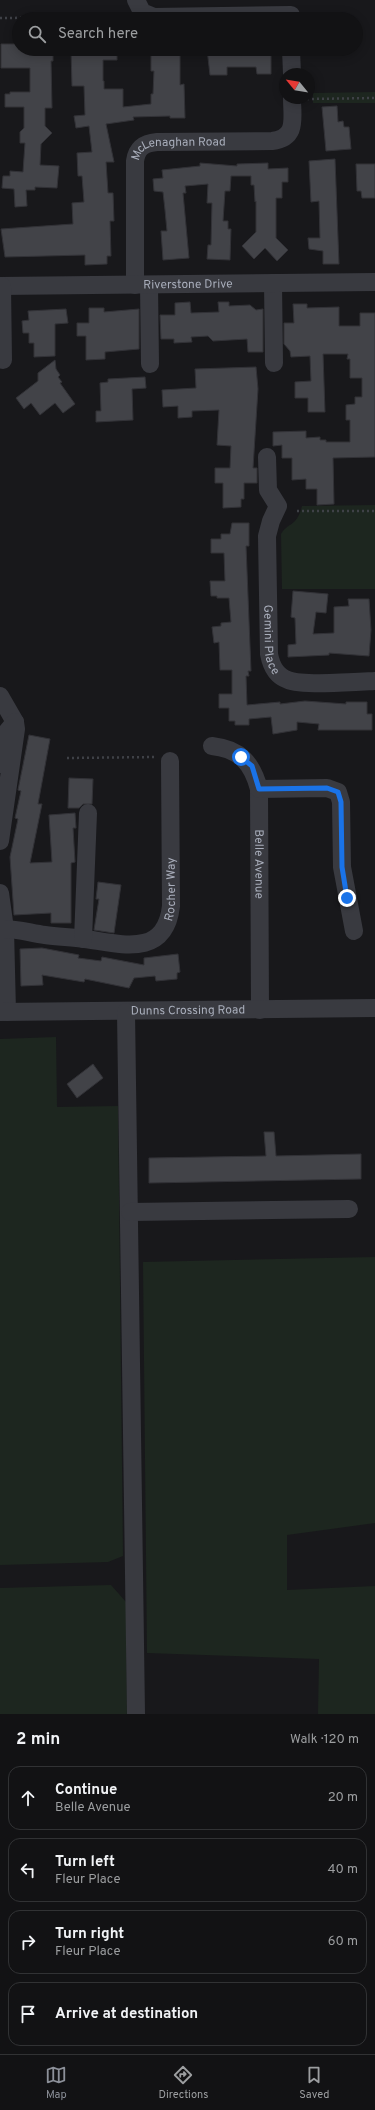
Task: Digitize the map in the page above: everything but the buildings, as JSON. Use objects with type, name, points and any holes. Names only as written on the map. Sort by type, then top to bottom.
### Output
[{"type":"street","points":[[136,0],[143,12]]},
{"type":"street","points":[[271,12],[291,11]]},
{"type":"street","points":[[291,56],[292,68]]},
{"type":"street","name":"McLenaghan Road","points":[[142,285],[135,161],[140,147],[150,142],[279,140],[288,135],[292,130],[296,104]]},
{"type":"street","name":"Riverstone Drive","points":[[1,286],[375,282]]},
{"type":"street","points":[[273,283],[274,363]]},
{"type":"street","points":[[142,285],[150,364]]},
{"type":"street","points":[[1,286],[3,360]]},
{"type":"street","name":"Gemini Place","points":[[267,457],[268,490],[278,506],[268,528],[267,540],[269,654],[273,667],[282,678],[295,682],[375,681]]},
{"type":"street","points":[[0,696],[15,722],[16,729],[0,841]]},
{"type":"street","points":[[0,764],[6,733],[15,722]]},
{"type":"street","name":"Belle Avenue","points":[[212,746],[230,750],[252,766],[259,789],[260,1010]]},
{"type":"street","name":"Rocher Way","points":[[2,929],[21,930],[44,935],[83,939],[111,944],[137,945],[148,942],[157,937],[167,924],[171,906],[162,759]]},
{"type":"street","points":[[259,789],[327,788],[338,792],[341,802],[342,867],[354,930]]},
{"type":"street","points":[[83,939],[88,813]]},
{"type":"street","points":[[0,893],[4,1012]]},
{"type":"street","name":"Dunns Crossing Road","points":[[4,1012],[126,1012],[375,1008]]},
{"type":"street","points":[[126,1012],[136,1714]]},
{"type":"street","points":[[130,1212],[349,1209]]},
{"type":"path","points":[[0,18],[12,18]]},
{"type":"path","points":[[315,98],[375,98]]},
{"type":"path","points":[[297,511],[375,511]]},
{"type":"path","points":[[67,758],[162,759]]},
{"type":"shaded area","points":[[375,92],[375,103],[315,103],[315,93]]},
{"type":"shaded area","points":[[375,505],[375,589],[282,589],[281,534],[298,518],[302,506]]},
{"type":"shaded area","points":[[56,1037],[57,1107],[118,1106],[123,1556],[108,1562],[0,1565],[0,1039]]},
{"type":"shaded area","points":[[375,1257],[375,1523],[287,1535],[287,1590],[375,1586],[375,1714],[318,1714],[319,1659],[147,1653],[143,1262]]},
{"type":"shaded area","points":[[111,1585],[126,1602],[127,1714],[0,1714],[0,1588]]},
{"type":"route","points":[[241,757],[252,766],[259,789],[327,788],[338,792],[341,802],[342,867],[347,898]]}]
